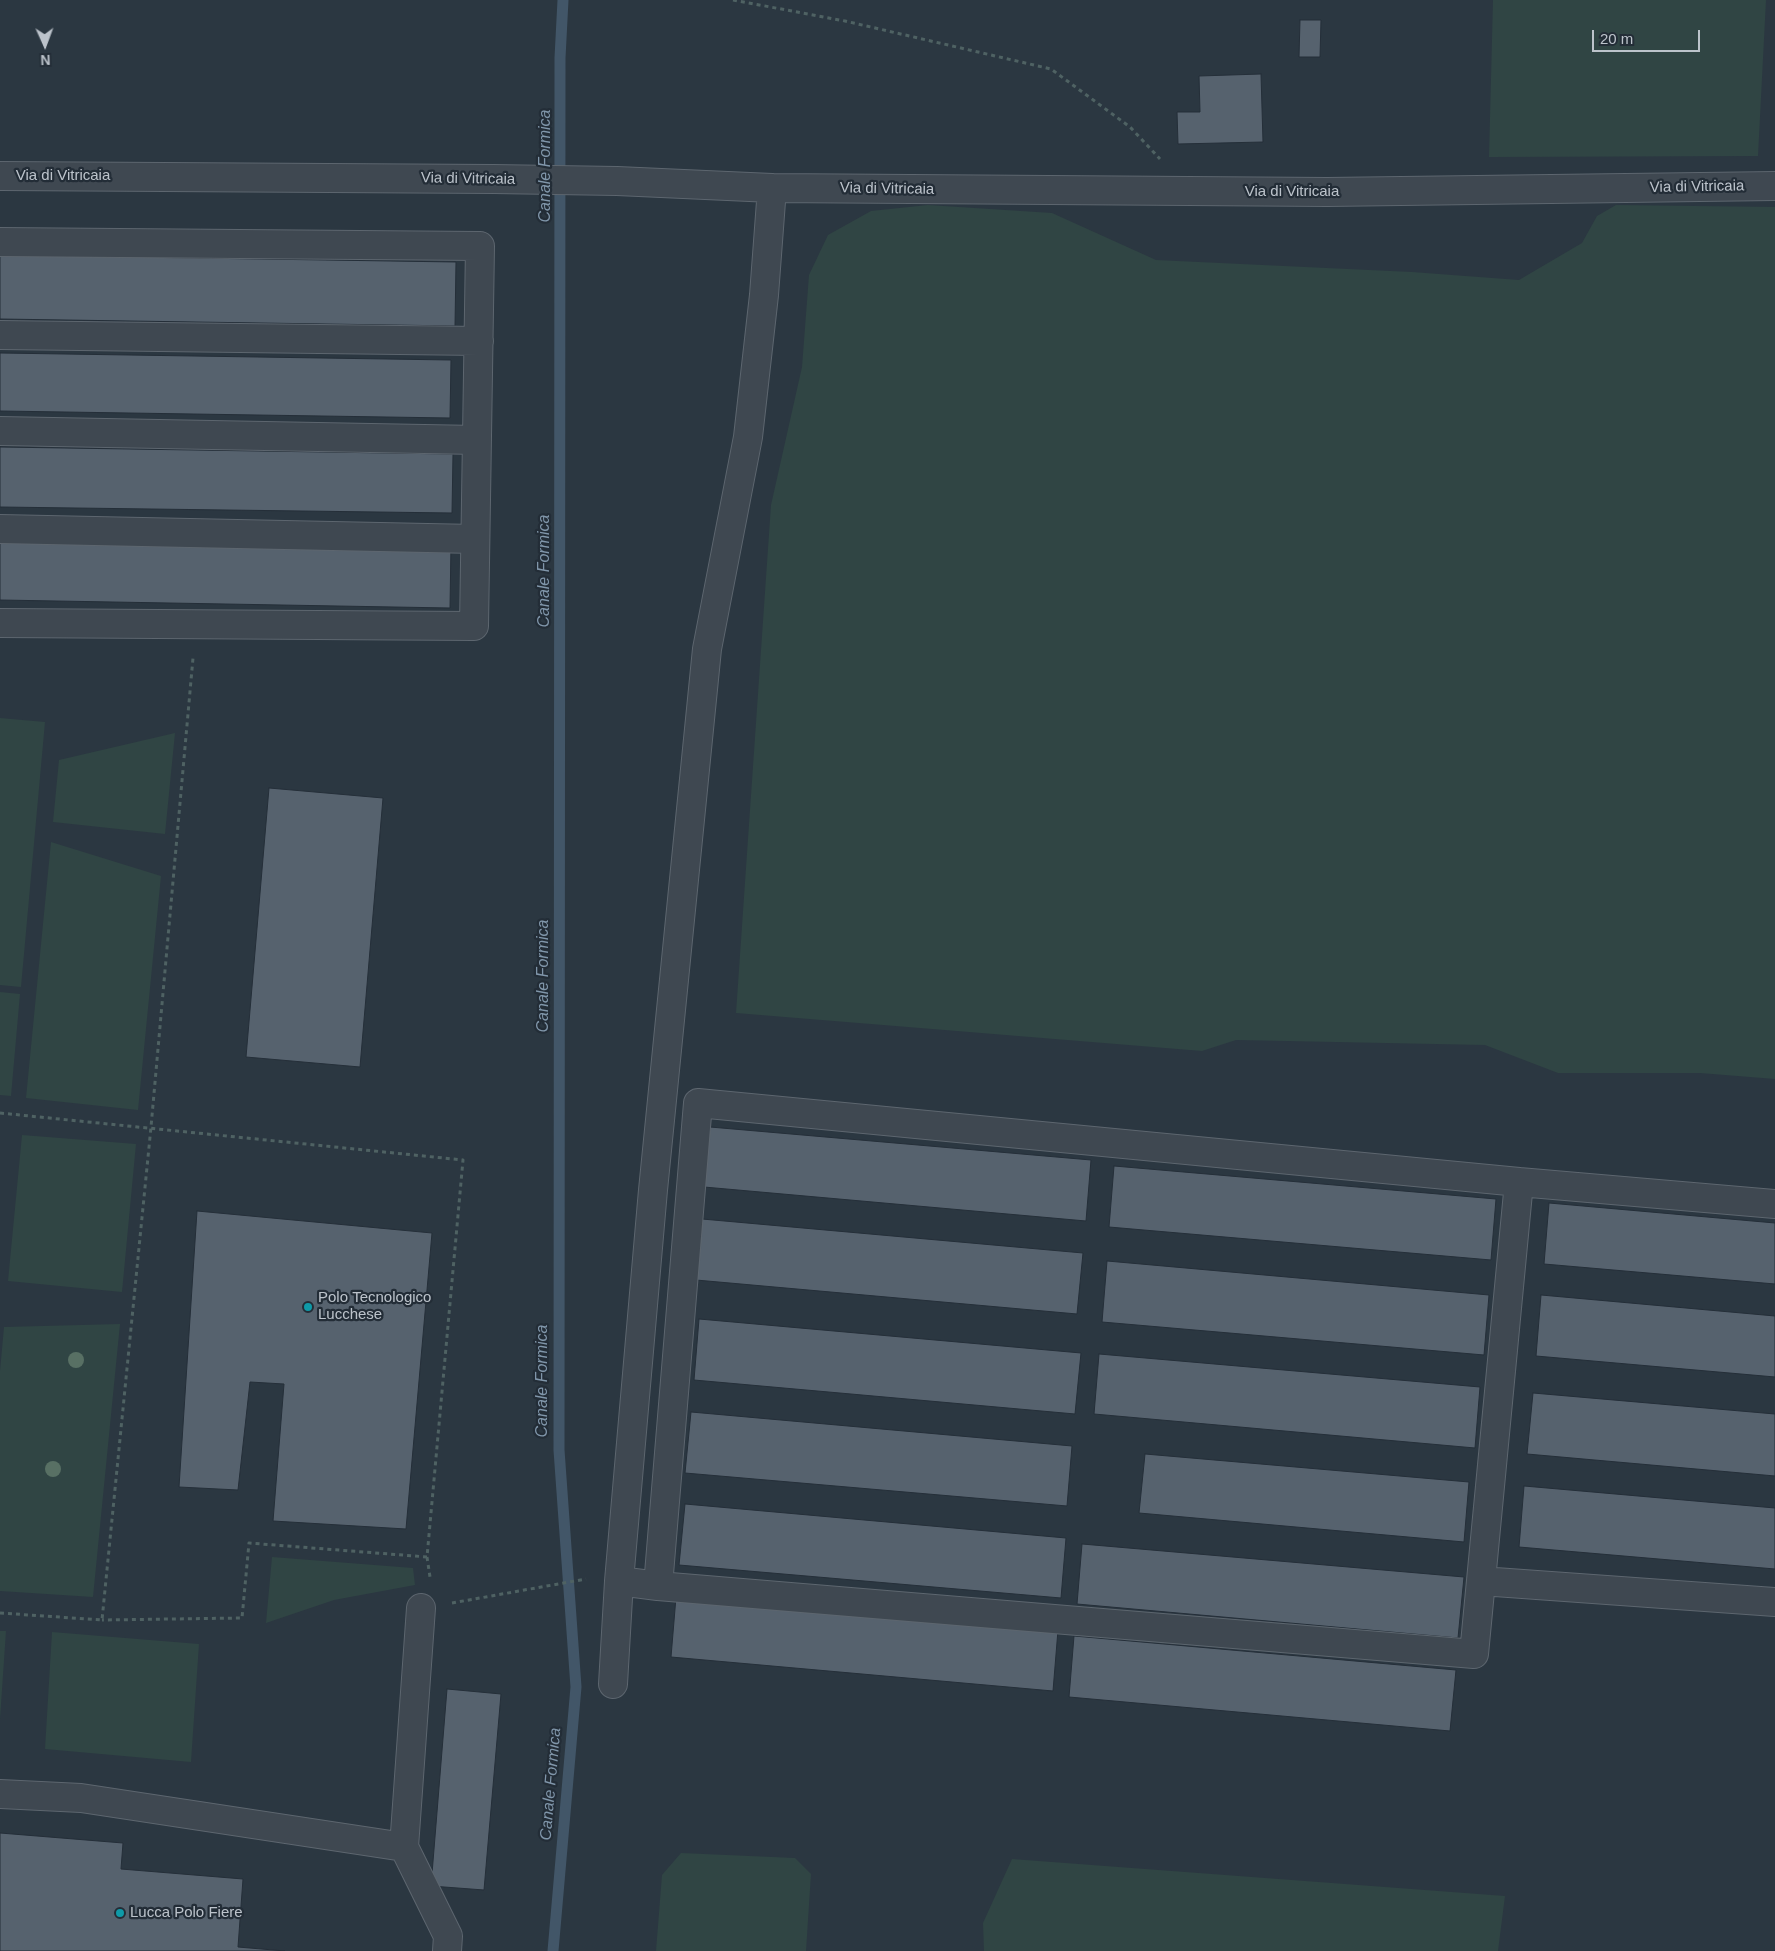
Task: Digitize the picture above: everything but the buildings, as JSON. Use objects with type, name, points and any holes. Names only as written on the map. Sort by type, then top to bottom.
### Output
[{"type":"street","name":"Via di Vitricaia","points":[[0,176],[493,179],[617,181],[772,188],[1327,192],[1775,186]]},
{"type":"street","points":[[613,1684],[619,1581],[653,1190],[707,649],[748,437],[764,295],[772,188]]},
{"type":"street","points":[[0,242],[480,246],[474,626],[0,623]]},
{"type":"street","points":[[0,335],[478,341]]},
{"type":"street","points":[[0,431],[477,440]]},
{"type":"street","points":[[0,529],[475,539]]},
{"type":"street","points":[[658,1586],[698,1103],[1519,1182],[1775,1204]]},
{"type":"street","points":[[619,1581],[658,1586],[1474,1654],[1519,1182]]},
{"type":"street","points":[[1481,1581],[1775,1602]]},
{"type":"street","points":[[426,1597],[404,1847],[448,1936],[447,1951]]},
{"type":"street","points":[[0,1794],[81,1798],[404,1847]]},
{"type":"path","points":[[733,0],[845,21],[1051,70],[1130,127],[1162,160]]},
{"type":"path","points":[[102,1620],[151,1127],[192,668]]},
{"type":"path","points":[[0,1113],[463,1160],[426,1558],[426,1597],[547,1586],[586,1579]]},
{"type":"path","points":[[0,1613],[102,1620],[242,1618],[249,1543],[426,1558]]},
{"type":"green space","points":[[1493,0],[1766,0],[1758,156],[1489,157]]},
{"type":"green space","points":[[928,205],[1052,213],[1156,260],[1412,272],[1519,280],[1582,243],[1597,216],[1616,205],[1775,207],[1775,1079],[1700,1073],[1558,1073],[1485,1045],[1236,1040],[1202,1051],[736,1013],[771,505],[802,367],[809,275],[828,235],[871,211]]},
{"type":"green space","points":[[0,718],[45,722],[21,987],[0,985]]},
{"type":"green space","points":[[175,733],[165,834],[53,822],[59,760]]},
{"type":"green space","points":[[51,842],[161,876],[138,1110],[26,1098]]},
{"type":"green space","points":[[0,992],[20,994],[11,1096],[0,1095]]},
{"type":"green space","points":[[22,1135],[136,1144],[122,1292],[8,1281]]},
{"type":"green space","points":[[120,1324],[93,1597],[0,1591],[0,1371],[4,1327]]},
{"type":"green space","points":[[272,1557],[413,1568],[415,1585],[334,1600],[266,1623]]},
{"type":"green space","points":[[0,1631],[6,1631],[0,1719]]},
{"type":"green space","points":[[52,1632],[199,1644],[191,1762],[45,1749]]},
{"type":"green space","points":[[681,1853],[795,1858],[811,1874],[806,1951],[656,1951],[662,1875]]},
{"type":"green space","points":[[1012,1859],[1505,1896],[1498,1951],[984,1951],[983,1923]]},
{"type":"waterway","name":"Canale Formica","points":[[553,1951],[576,1687],[559,1450],[560,58],[563,0]]},
{"type":"place","name":"Polo Tecnologico Lucchese","points":[[308,1307]]},
{"type":"place","name":"Lucca Polo Fiere","points":[[120,1913]]}]
